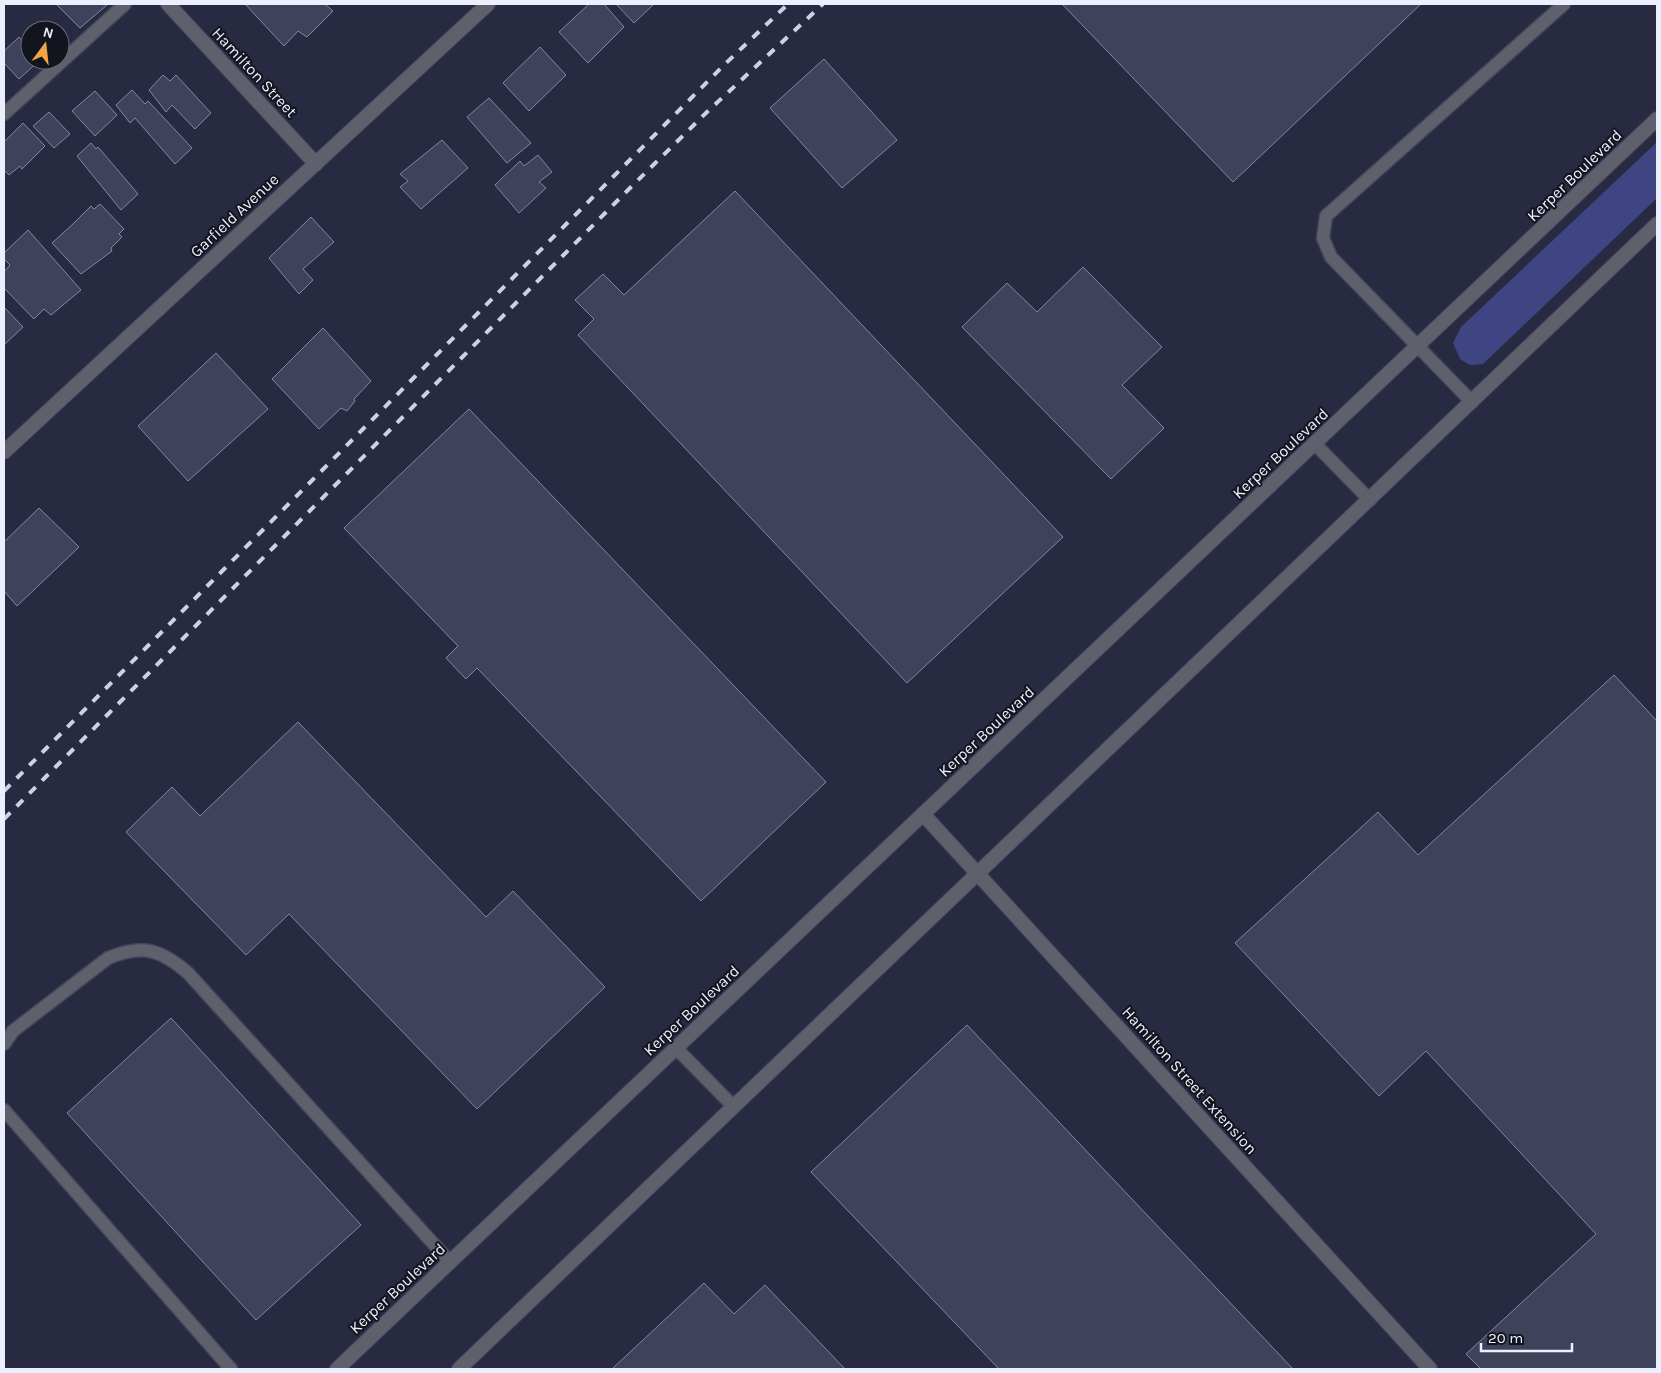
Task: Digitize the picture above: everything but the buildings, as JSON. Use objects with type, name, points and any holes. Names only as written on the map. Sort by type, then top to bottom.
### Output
[{"type":"street","name":"Hamilton Street","points":[[168,4],[316,164]]},
{"type":"street","name":"Garfield Avenue","points":[[4,452],[488,4]]},
{"type":"street","name":"Kerper Boulevard","points":[[338,1369],[1657,119]]},
{"type":"street","points":[[459,1369],[1657,224]]},
{"type":"street","name":"Hamilton Street Extension","points":[[923,814],[1430,1369]]},
{"type":"lane","points":[[4,114],[125,4]]},
{"type":"lane","points":[[1472,402],[1331,257],[1323,238],[1326,216],[1564,4]]},
{"type":"lane","points":[[1315,444],[1370,500]]},
{"type":"lane","points":[[4,1044],[13,1031],[108,958],[124,952],[148,950],[173,960],[188,973],[450,1262]]},
{"type":"lane","points":[[676,1048],[734,1107]]},
{"type":"lane","points":[[4,1110],[231,1369]]},
{"type":"shaded area","points":[[1657,142],[1657,198],[1483,364],[1470,365],[1460,359],[1453,343],[1461,327]]},
{"type":"railway","points":[[4,791],[724,65],[788,4]]},
{"type":"railway","points":[[4,819],[629,189],[708,111],[823,4]]}]
